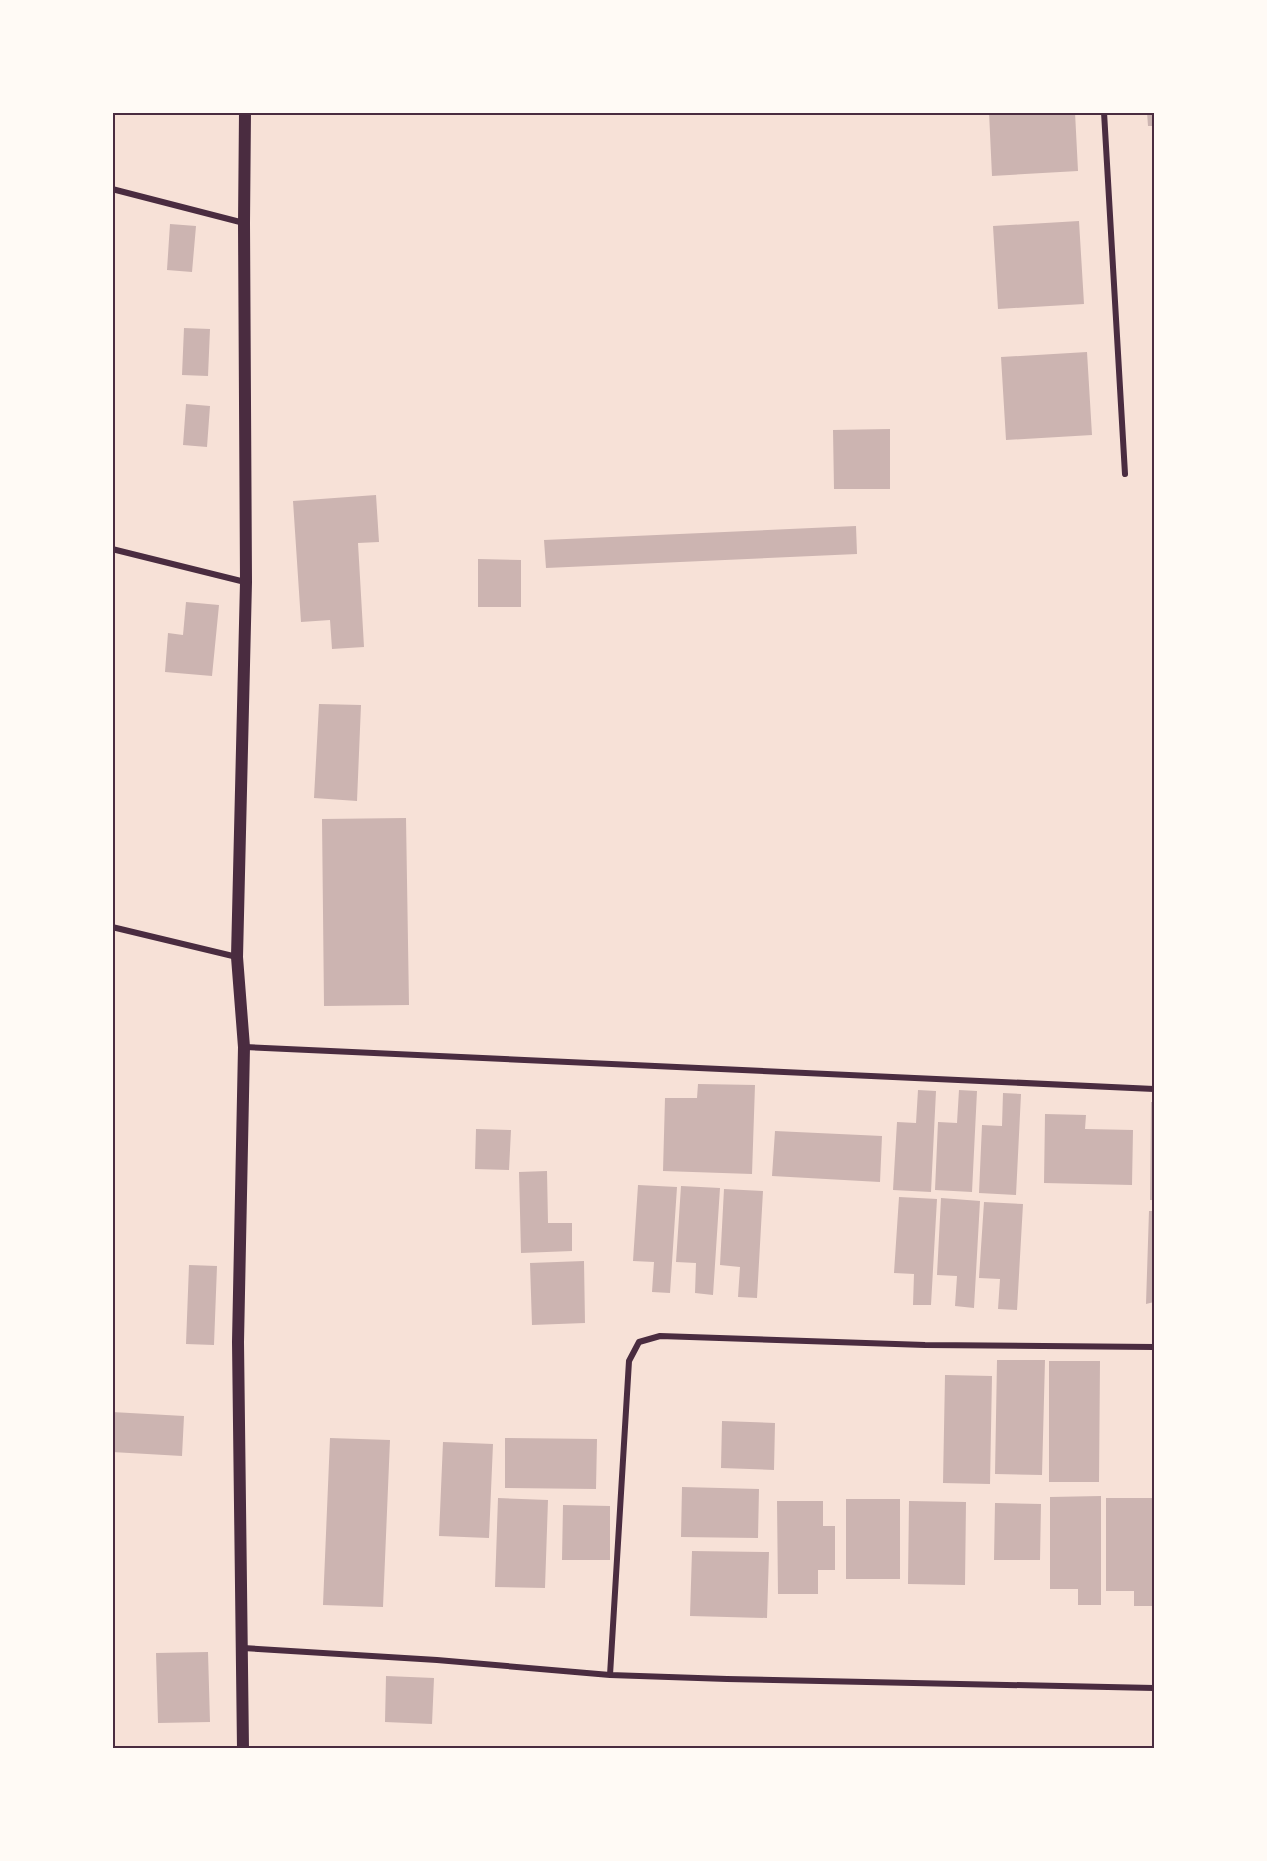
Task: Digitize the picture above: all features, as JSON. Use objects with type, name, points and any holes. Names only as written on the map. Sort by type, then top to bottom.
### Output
[{"type":"main road","points":[[243,1749],[238,1342],[244,1047],[237,957],[246,582],[245,112]]},
{"type":"street","points":[[1104,112],[1125,474]]},
{"type":"street","points":[[112,189],[244,223]]},
{"type":"street","points":[[112,549],[246,582]]},
{"type":"street","points":[[112,927],[237,957]]},
{"type":"street","points":[[244,1047],[1155,1089]]},
{"type":"street","points":[[610,1675],[629,1361],[639,1342],[660,1336],[925,1345],[1155,1347]]},
{"type":"street","points":[[243,1648],[437,1660],[610,1675],[739,1680],[1155,1688]]},
{"type":"building","points":[[989,112],[1075,112],[1078,171],[992,176]]},
{"type":"building","points":[[1147,112],[1154,112],[1154,126],[1148,126]]},
{"type":"building","points":[[1079,221],[1084,304],[998,309],[993,226]]},
{"type":"building","points":[[170,224],[196,226],[192,272],[167,270]]},
{"type":"building","points":[[184,328],[210,329],[208,376],[182,375]]},
{"type":"building","points":[[1087,352],[1092,435],[1006,440],[1001,357]]},
{"type":"building","points":[[186,404],[210,406],[207,447],[183,445]]},
{"type":"building","points":[[890,429],[890,489],[834,489],[833,430]]},
{"type":"building","points":[[376,495],[379,542],[358,543],[364,647],[332,649],[330,620],[301,622],[293,501]]},
{"type":"building","points":[[856,526],[857,554],[546,568],[544,540]]},
{"type":"building","points":[[478,559],[521,560],[521,607],[478,607]]},
{"type":"building","points":[[186,602],[219,605],[212,676],[165,672],[168,633],[183,635]]},
{"type":"building","points":[[319,704],[361,705],[357,801],[314,798]]},
{"type":"building","points":[[406,818],[409,1005],[324,1006],[322,819]]},
{"type":"building","points":[[698,1084],[755,1085],[752,1174],[663,1171],[665,1098],[697,1098]]},
{"type":"building","points":[[918,1090],[936,1091],[931,1192],[893,1190],[897,1122],[916,1123]]},
{"type":"building","points":[[959,1090],[977,1091],[972,1192],[935,1190],[938,1122],[957,1123]]},
{"type":"building","points":[[1003,1093],[1021,1094],[1016,1195],[979,1193],[982,1125],[1002,1126]]},
{"type":"building","points":[[1151,1102],[1154,1102],[1154,1200],[1150,1200]]},
{"type":"building","points":[[1045,1114],[1086,1115],[1085,1129],[1133,1130],[1132,1185],[1044,1183]]},
{"type":"building","points":[[476,1129],[511,1130],[509,1170],[475,1169]]},
{"type":"building","points":[[775,1131],[882,1136],[880,1182],[772,1176]]},
{"type":"building","points":[[547,1171],[548,1223],[572,1223],[572,1251],[521,1253],[519,1172]]},
{"type":"building","points":[[638,1185],[677,1187],[670,1293],[652,1292],[654,1262],[633,1261]]},
{"type":"building","points":[[681,1186],[720,1188],[713,1295],[695,1293],[696,1263],[676,1262]]},
{"type":"building","points":[[724,1189],[763,1191],[757,1298],[738,1297],[740,1267],[720,1265]]},
{"type":"building","points":[[899,1197],[937,1199],[931,1305],[913,1305],[914,1274],[894,1273]]},
{"type":"building","points":[[941,1198],[980,1201],[974,1308],[955,1306],[957,1276],[937,1275]]},
{"type":"building","points":[[984,1202],[1023,1204],[1017,1310],[998,1309],[1000,1279],[979,1278]]},
{"type":"building","points":[[1149,1211],[1154,1211],[1154,1302],[1146,1304]]},
{"type":"building","points":[[584,1261],[585,1323],[532,1325],[530,1263]]},
{"type":"building","points":[[189,1265],[217,1266],[214,1345],[186,1344]]},
{"type":"building","points":[[997,1360],[1045,1360],[1042,1475],[995,1474]]},
{"type":"building","points":[[1049,1361],[1100,1361],[1099,1482],[1049,1482]]},
{"type":"building","points":[[945,1375],[992,1376],[990,1484],[943,1483]]},
{"type":"building","points":[[112,1412],[184,1416],[182,1456],[112,1452]]},
{"type":"building","points":[[722,1421],[775,1423],[774,1470],[721,1468]]},
{"type":"building","points":[[330,1438],[390,1440],[383,1607],[323,1605]]},
{"type":"building","points":[[505,1438],[597,1439],[596,1489],[505,1488]]},
{"type":"building","points":[[443,1442],[493,1444],[489,1538],[439,1536]]},
{"type":"building","points":[[682,1487],[759,1489],[758,1538],[681,1537]]},
{"type":"building","points":[[1101,1496],[1101,1605],[1078,1605],[1078,1589],[1050,1589],[1050,1497]]},
{"type":"building","points":[[498,1498],[548,1500],[545,1588],[495,1587]]},
{"type":"building","points":[[1106,1498],[1154,1498],[1154,1606],[1134,1606],[1134,1591],[1106,1591]]},
{"type":"building","points":[[846,1499],[900,1499],[900,1579],[846,1579]]},
{"type":"building","points":[[777,1501],[823,1501],[823,1526],[835,1526],[835,1570],[818,1570],[818,1594],[778,1594]]},
{"type":"building","points":[[909,1501],[966,1502],[965,1585],[908,1584]]},
{"type":"building","points":[[995,1503],[1041,1504],[1040,1560],[994,1560]]},
{"type":"building","points":[[563,1505],[610,1506],[610,1560],[562,1560]]},
{"type":"building","points":[[692,1551],[769,1552],[767,1618],[690,1616]]},
{"type":"building","points":[[208,1652],[210,1722],[158,1723],[156,1653]]},
{"type":"building","points":[[386,1676],[434,1678],[432,1724],[385,1722]]}]
